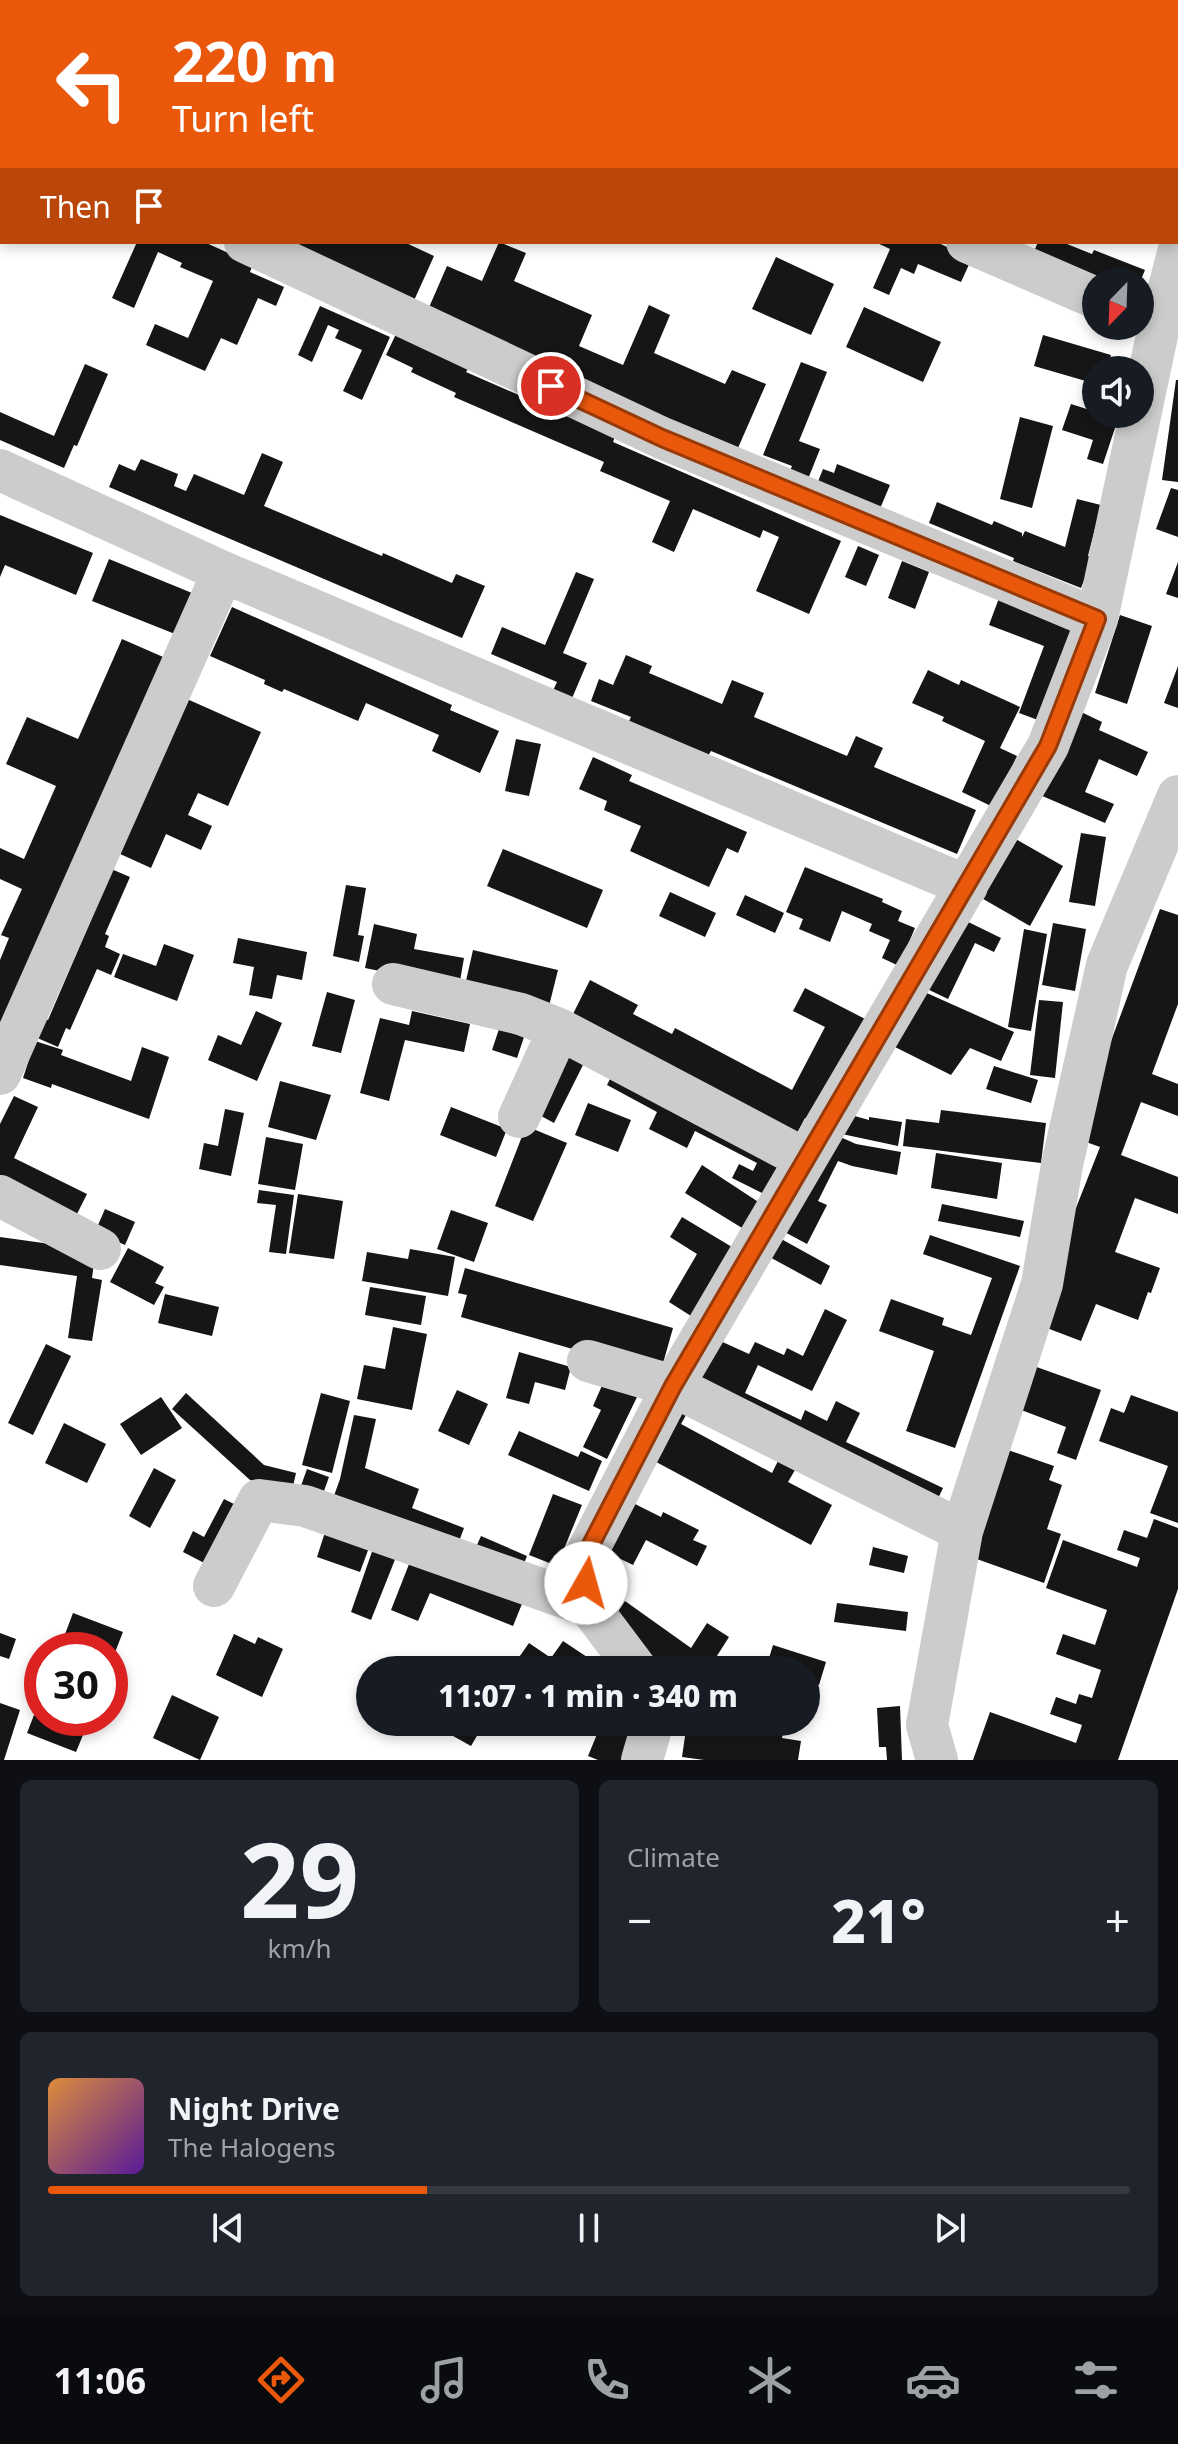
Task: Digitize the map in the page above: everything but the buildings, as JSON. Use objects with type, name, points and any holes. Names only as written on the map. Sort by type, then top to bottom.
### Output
[{"type":"street","points":[[249,244],[662,438],[1097,619]]},
{"type":"street","points":[[972,244],[1082,292]]},
{"type":"street","points":[[626,1656],[589,1606],[583,1560],[673,1386],[1048,746],[1097,619],[1161,308],[1178,253]]},
{"type":"street","points":[[0,470],[223,572],[967,886]]},
{"type":"street","points":[[0,1074],[223,572]]},
{"type":"street","points":[[937,1760],[927,1725],[962,1531],[1042,1284],[1062,1165],[1107,965],[1178,796]]},
{"type":"street","points":[[393,984],[521,1014],[559,1029],[805,1159]]},
{"type":"street","points":[[519,1117],[559,1029]]},
{"type":"street","points":[[0,1196],[100,1249]]},
{"type":"street","points":[[588,1361],[673,1386],[962,1531]]},
{"type":"street","points":[[214,1586],[259,1500],[305,1506],[589,1606]]},
{"type":"street","points":[[642,1760],[649,1736]]},
{"type":"route","points":[[551,386],[662,438],[1097,619],[1048,746],[673,1386],[583,1560],[586,1583]]}]
